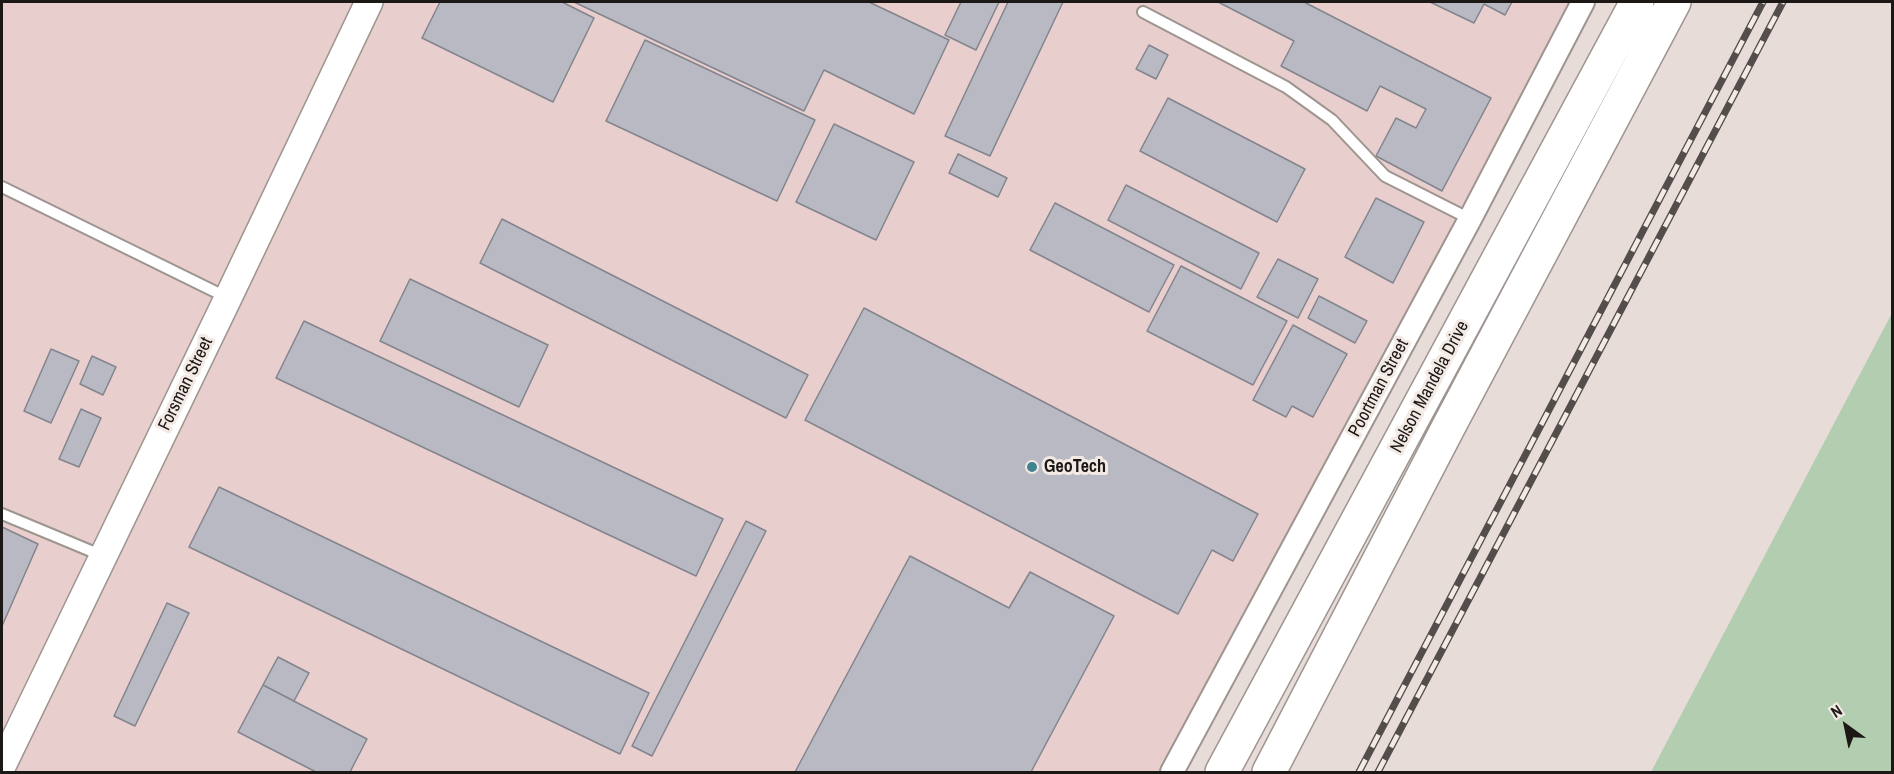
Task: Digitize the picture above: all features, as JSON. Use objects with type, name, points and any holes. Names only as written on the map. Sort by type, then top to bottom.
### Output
[{"type":"highway","name":"Nelson Mandela Drive","points":[[1222,772],[1638,2]]},
{"type":"highway","name":"Nelson Mandela Drive","points":[[1269,772],[1454,416],[1674,2]]},
{"type":"street","name":"Forsman Street","points":[[2,766],[369,2]]},
{"type":"street","name":"Poortman Street","points":[[1172,772],[1470,219],[1583,2]]},
{"type":"lane","points":[[1143,12],[1286,87],[1332,120],[1385,176],[1470,219]]},
{"type":"lane","points":[[2,187],[228,298]]},
{"type":"lane","points":[[2,514],[103,556]]},
{"type":"shaded area","points":[[2,2],[1581,2],[1167,772],[2,772]]},
{"type":"green space","points":[[1892,313],[1892,772],[1651,772]]},
{"type":"building","points":[[440,2],[562,2],[594,18],[553,102],[422,38]]},
{"type":"building","points":[[574,2],[869,2],[949,40],[914,114],[824,70],[804,111]]},
{"type":"building","points":[[961,2],[999,2],[976,50],[945,35]]},
{"type":"building","points":[[1008,2],[1063,2],[990,156],[945,136]]},
{"type":"building","points":[[1218,2],[1304,2],[1491,98],[1442,191],[1376,156],[1396,118],[1416,128],[1426,109],[1380,86],[1367,111],[1281,66],[1294,41]]},
{"type":"building","points":[[1430,2],[1512,2],[1505,15],[1484,4],[1474,23]]},
{"type":"building","points":[[645,40],[815,120],[777,201],[606,121]]},
{"type":"building","points":[[1149,45],[1168,55],[1156,79],[1136,69]]},
{"type":"building","points":[[1168,98],[1305,169],[1277,222],[1140,151]]},
{"type":"building","points":[[834,124],[914,162],[876,240],[796,202]]},
{"type":"building","points":[[958,154],[1007,178],[998,197],[949,173]]},
{"type":"building","points":[[1126,185],[1259,253],[1241,289],[1108,220]]},
{"type":"building","points":[[1376,198],[1424,222],[1393,283],[1345,257]]},
{"type":"building","points":[[1055,203],[1174,265],[1149,312],[1030,250]]},
{"type":"building","points":[[502,219],[808,375],[786,418],[480,263]]},
{"type":"building","points":[[1278,259],[1318,279],[1298,318],[1257,297]]},
{"type":"building","points":[[1181,266],[1287,321],[1253,385],[1147,331]]},
{"type":"building","points":[[410,279],[548,345],[519,407],[380,341]]},
{"type":"building","points":[[1319,296],[1367,321],[1355,343],[1308,318]]},
{"type":"building","name":"GeoTech","points":[[864,308],[1258,514],[1233,561],[1212,550],[1178,614],[805,420]]},
{"type":"building","points":[[304,321],[723,519],[696,576],[276,378]]},
{"type":"building","points":[[1293,325],[1347,354],[1313,417],[1292,406],[1286,417],[1253,400]]},
{"type":"building","points":[[51,349],[79,361],[51,423],[24,411]]},
{"type":"building","points":[[92,356],[116,367],[103,395],[80,384]]},
{"type":"building","points":[[81,409],[101,418],[79,467],[59,459]]},
{"type":"building","points":[[219,487],[649,693],[620,754],[189,547]]},
{"type":"building","points":[[746,521],[766,531],[652,756],[632,746]]},
{"type":"building","points":[[2,527],[38,544],[2,626]]},
{"type":"building","points":[[910,556],[1009,608],[1030,572],[1114,616],[1031,772],[795,772]]},
{"type":"building","points":[[167,603],[189,613],[135,726],[114,716]]},
{"type":"building","points":[[278,657],[309,673],[294,701],[263,685]]},
{"type":"building","points":[[263,685],[367,739],[350,772],[316,772],[238,732]]},
{"type":"railway","points":[[1359,772],[1763,2]]},
{"type":"railway","points":[[1378,772],[1783,2]]},
{"type":"place","name":"GeoTech","points":[[1032,467]]}]
